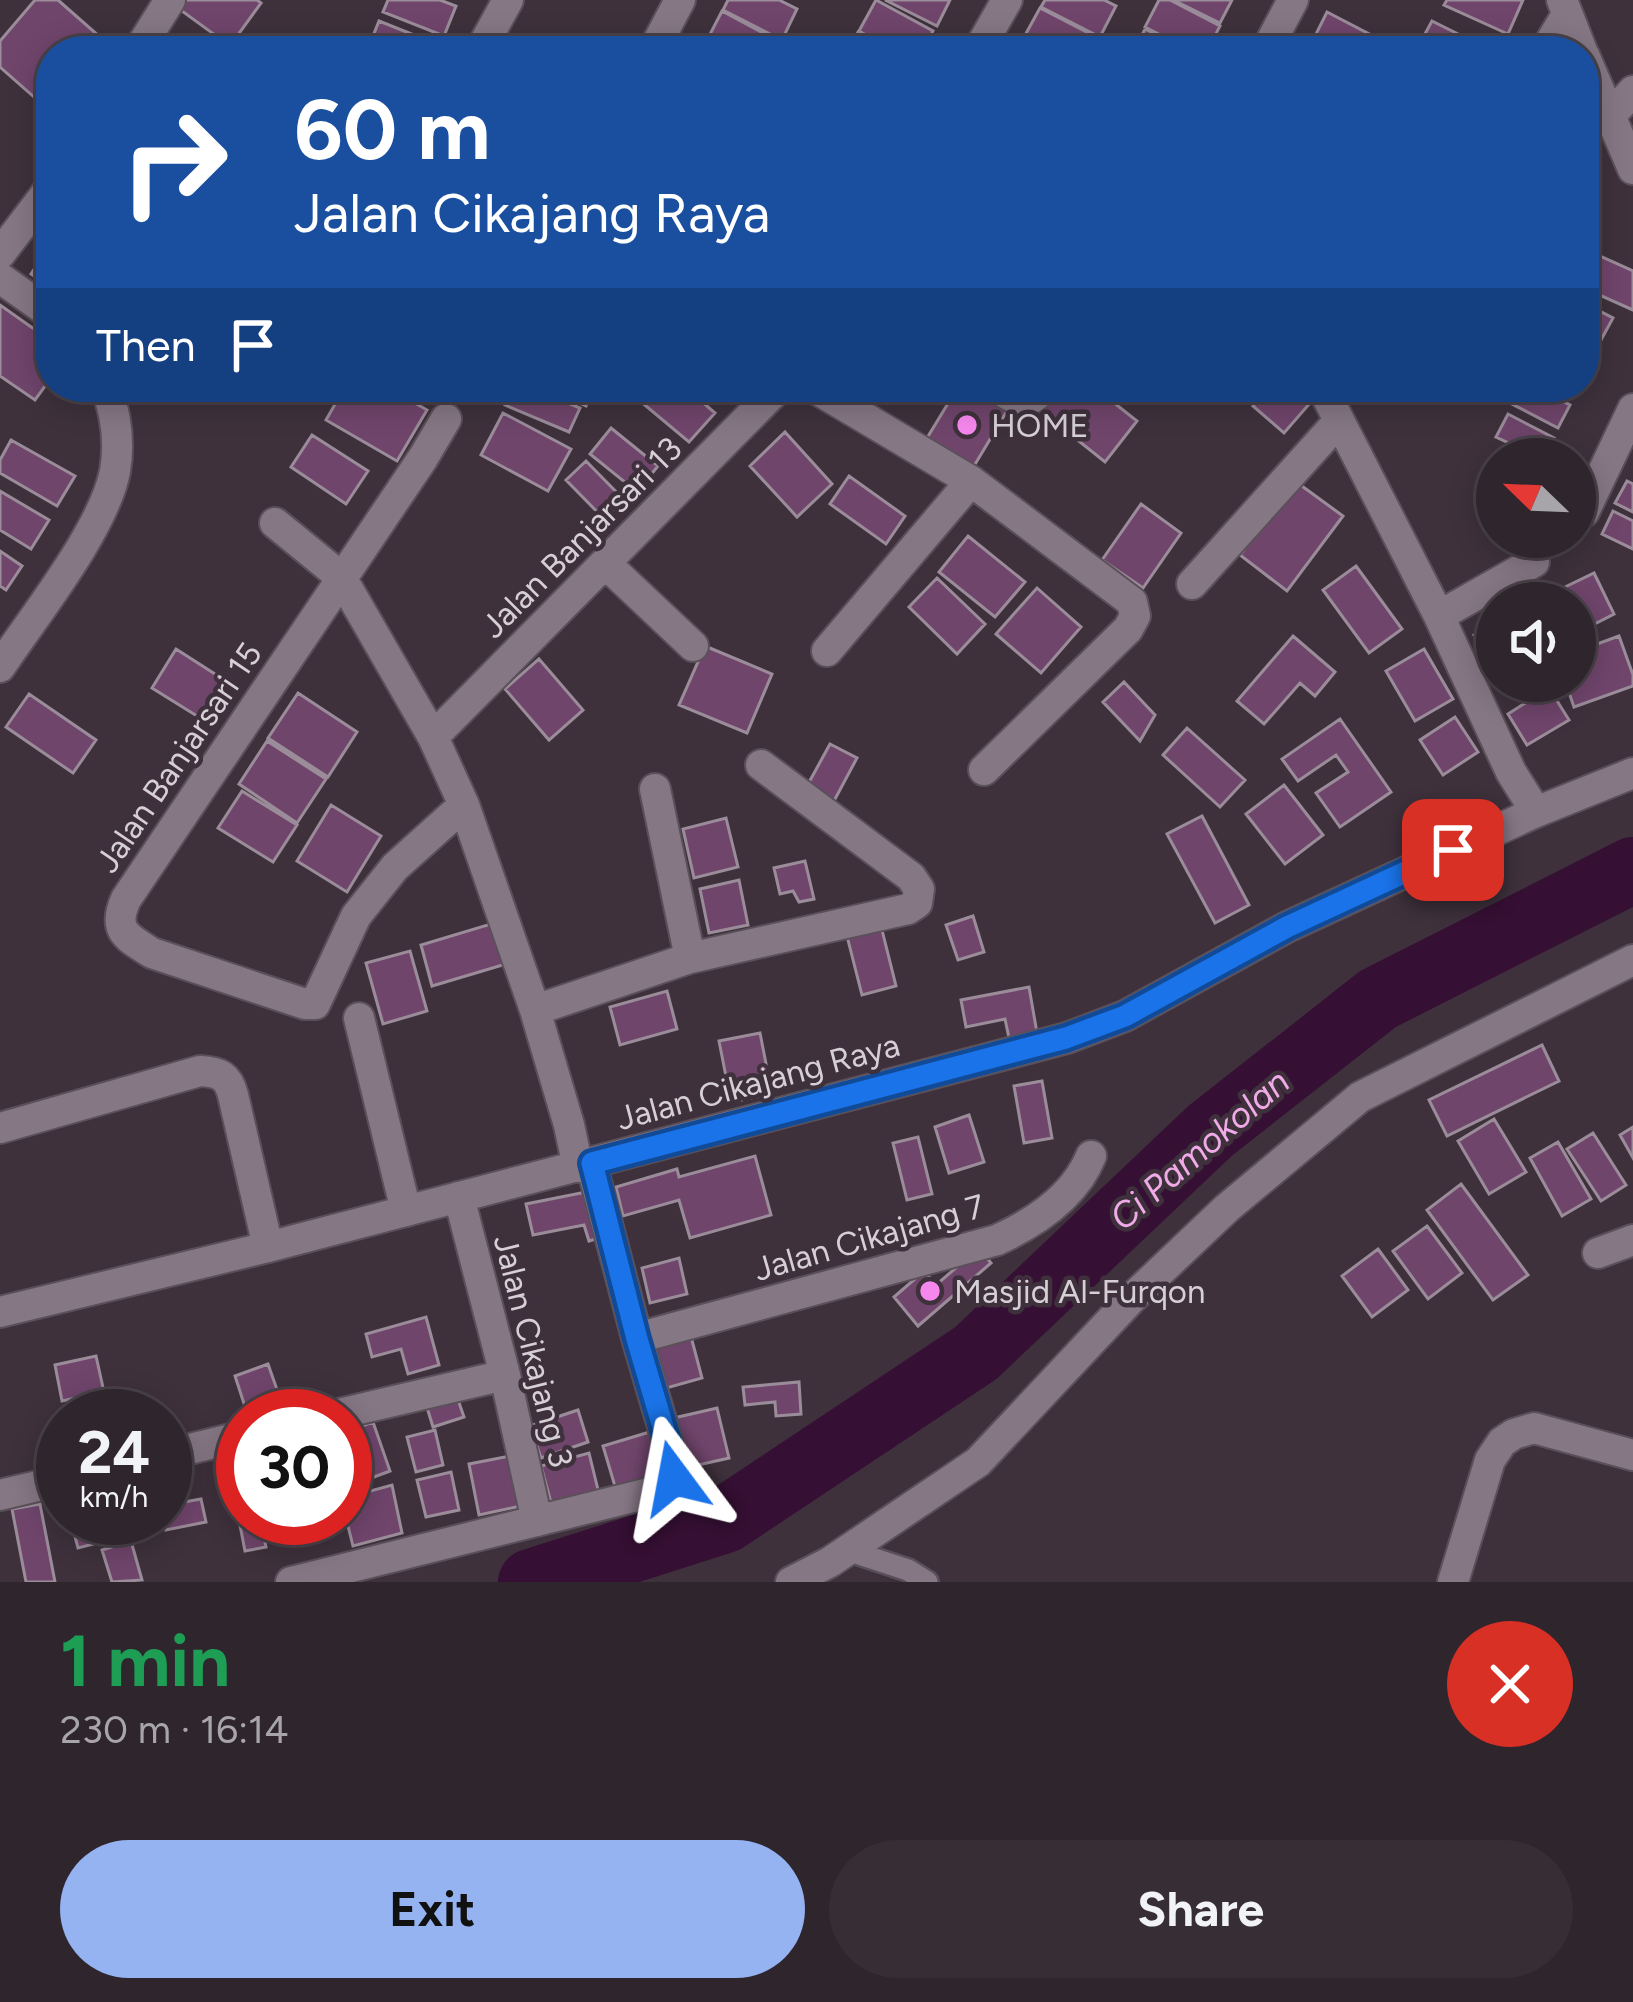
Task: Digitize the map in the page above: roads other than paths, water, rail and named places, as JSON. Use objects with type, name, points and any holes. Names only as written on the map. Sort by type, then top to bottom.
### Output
[{"type":"street","points":[[147,36],[170,0]]},
{"type":"street","points":[[488,36],[508,0]]},
{"type":"street","points":[[661,36],[680,0]]},
{"type":"street","points":[[986,36],[1006,0]]},
{"type":"street","points":[[1274,36],[1293,0]]},
{"type":"street","points":[[1552,36],[1564,8]]},
{"type":"street","points":[[1564,8],[1576,36]]},
{"type":"street","points":[[1599,88],[1633,169]]},
{"type":"street","points":[[1611,115],[1633,91]]},
{"type":"street","points":[[0,254],[36,207]]},
{"type":"street","points":[[0,278],[36,303]]},
{"type":"street","points":[[0,667],[93,528],[115,472],[117,416],[112,402]]},
{"type":"street","name":"Jalan Banjarsari 13","points":[[433,737],[764,402]]},
{"type":"street","points":[[838,402],[971,481],[1132,602],[1136,616],[1128,629],[984,770]]},
{"type":"street","points":[[1329,402],[1439,616],[1510,772],[1536,812]]},
{"type":"street","points":[[1596,487],[1633,410]]},
{"type":"street","points":[[341,578],[446,419]]},
{"type":"street","points":[[1192,584],[1338,422]]},
{"type":"street","points":[[826,651],[971,481]]},
{"type":"street","points":[[275,523],[341,578],[433,737],[464,805],[585,1165],[676,1471],[665,1490],[291,1582]]},
{"type":"street","points":[[1439,616],[1534,562]]},
{"type":"street","points":[[606,565],[693,646]]},
{"type":"street","name":"Jalan Banjarsari 15","points":[[341,578],[120,912],[120,927],[152,953],[315,1004],[356,916],[394,867],[464,805]]},
{"type":"street","points":[[535,1010],[690,958],[908,909],[919,900],[919,889],[911,877],[761,765]]},
{"type":"street","name":"Jalan Cikajang Raya","points":[[0,1312],[268,1247],[1066,1038],[1125,1016],[1287,927],[1536,812],[1633,773]]},
{"type":"street","points":[[655,789],[690,958]]},
{"type":"street","points":[[791,1582],[830,1562],[978,1462],[1162,1269],[1360,1097],[1633,961]]},
{"type":"street","points":[[358,1018],[406,1210]]},
{"type":"street","points":[[0,1128],[200,1071],[223,1075],[233,1095],[268,1247]]},
{"type":"street","name":"Jalan Cikajang 7","points":[[637,1339],[997,1240],[1040,1218],[1086,1169],[1091,1156]]},
{"type":"street","name":"Jalan Cikajang 3","points":[[459,1197],[537,1522]]},
{"type":"street","points":[[1598,1253],[1633,1240]]},
{"type":"street","points":[[372,1406],[505,1375]]},
{"type":"street","points":[[1453,1582],[1490,1460],[1502,1442],[1534,1428],[1633,1456]]},
{"type":"street","points":[[0,1495],[36,1486]]},
{"type":"lane","points":[[847,1550],[908,1570],[927,1582]]},
{"type":"waterway","name":"Ci Pamokolan","points":[[531,1582],[725,1520],[976,1353],[1210,1131],[1378,999],[1633,870]]},
{"type":"place","name":"HOME","points":[[967,425]]},
{"type":"place","name":"Masjid Al-Furqon","points":[[930,1291]]}]
